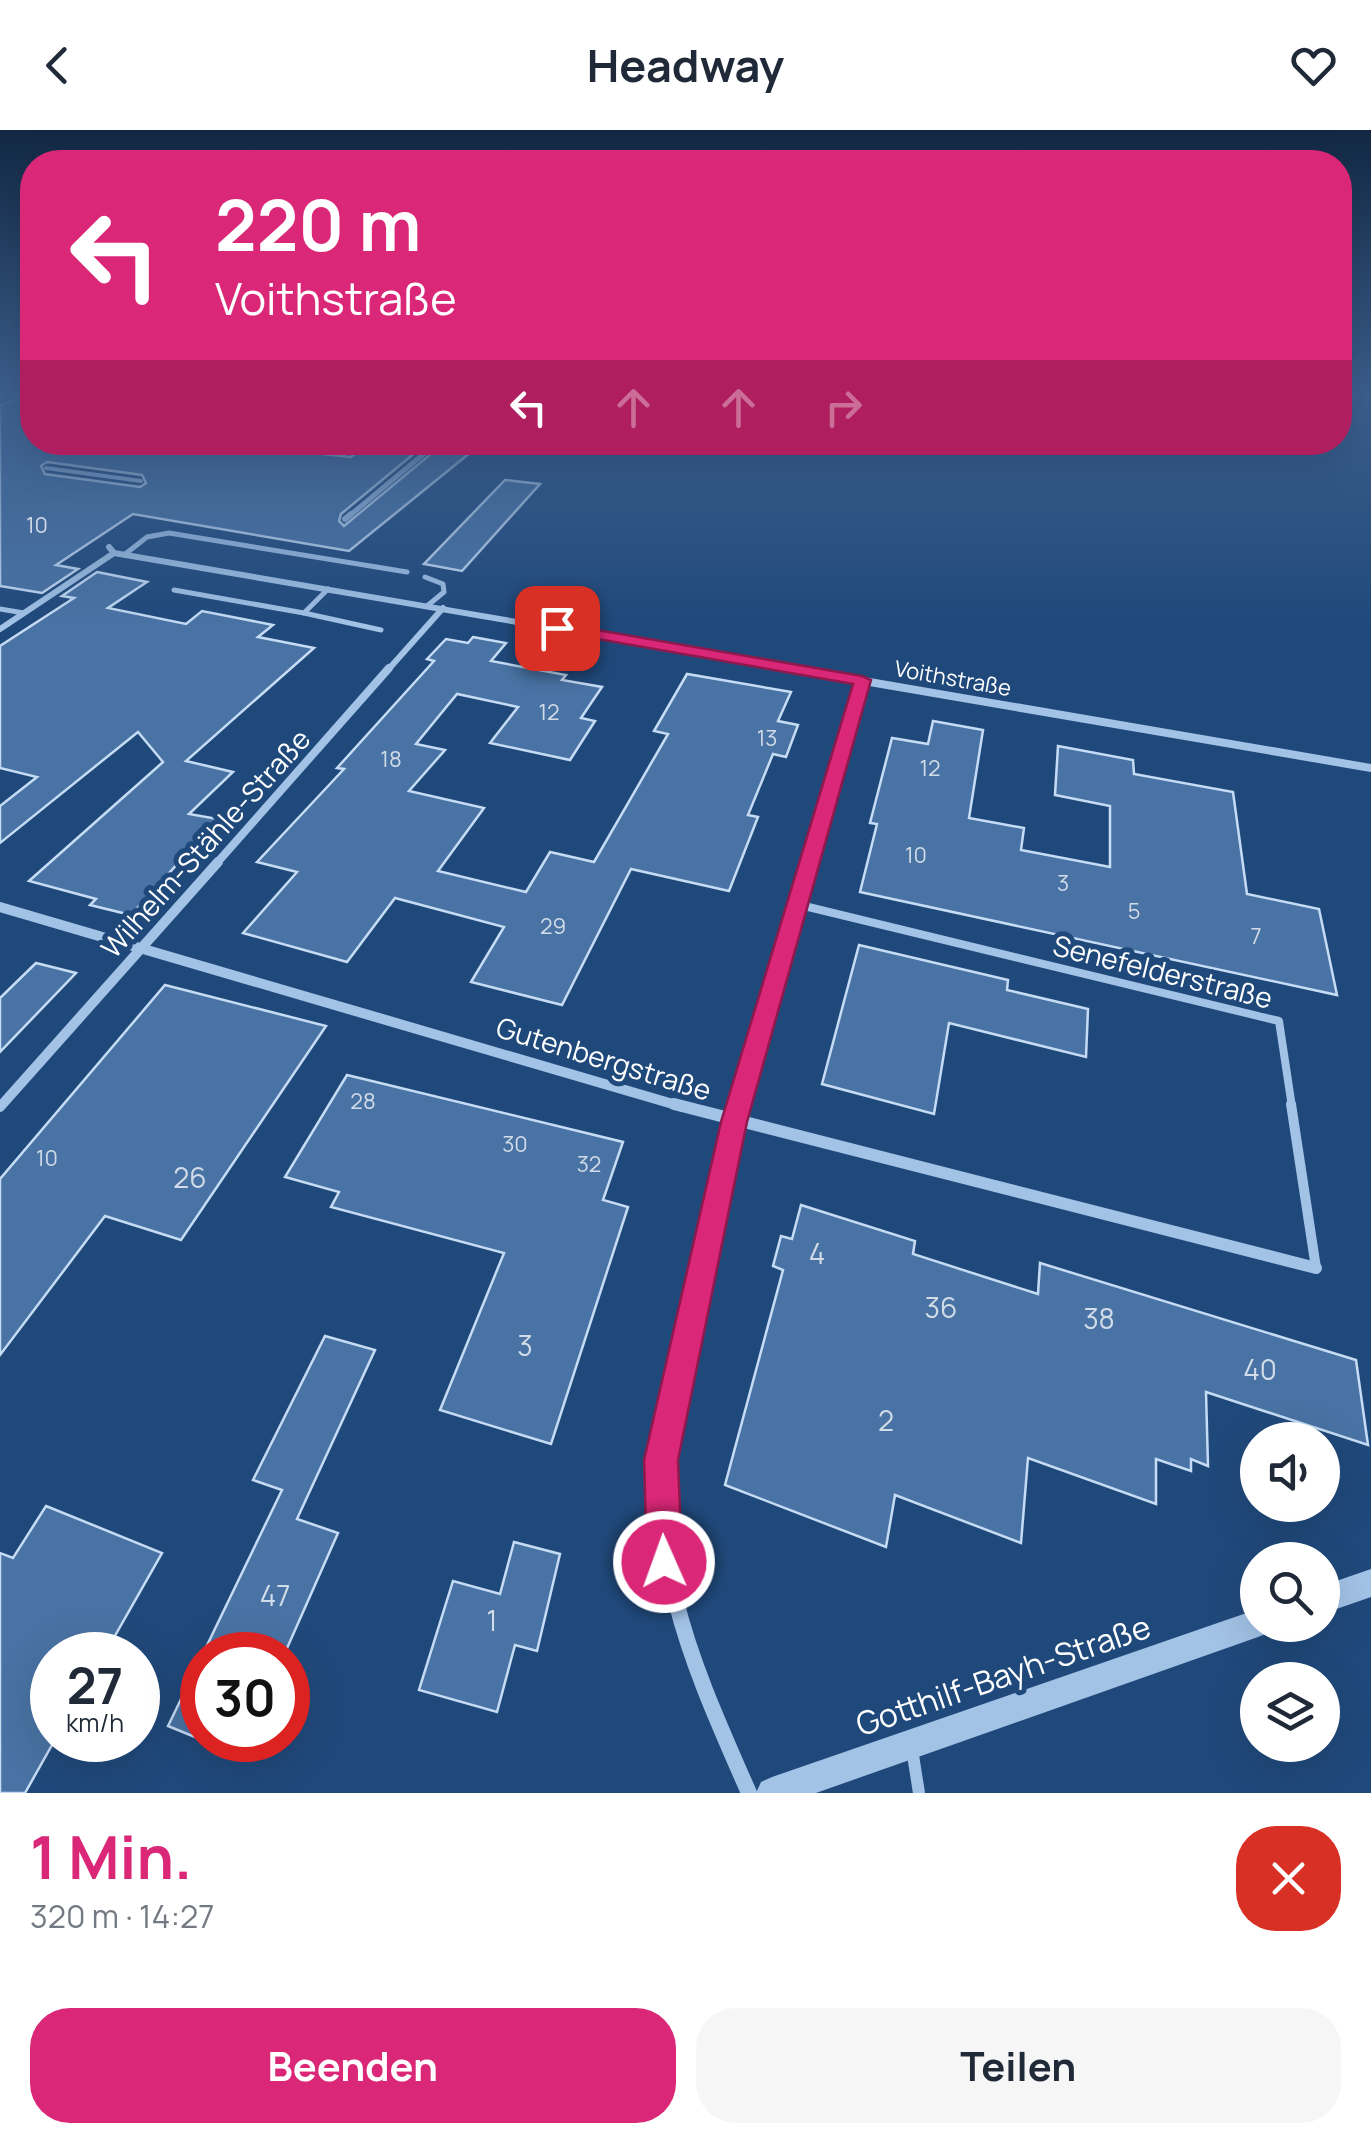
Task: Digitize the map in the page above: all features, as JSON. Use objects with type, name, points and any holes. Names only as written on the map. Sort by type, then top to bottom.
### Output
[{"type":"street","points":[[345,519],[403,471]]},
{"type":"street","points":[[0,629],[116,552]]},
{"type":"street","name":"Voithstraße","points":[[116,552],[1371,768]]},
{"type":"street","name":"Wilhelm-Stähle-Straße","points":[[0,1107],[443,608]]},
{"type":"street","points":[[750,1793],[692,1662],[664,1562],[661,1460],[734,1122],[862,680]]},
{"type":"street","name":"Gutenbergstraße","points":[[0,907],[734,1122],[1316,1268]]},
{"type":"street","points":[[1340,1594],[1371,1584]]},
{"type":"street","name":"Gotthilf-Bayh-Straße","points":[[772,1793],[1240,1629]]},
{"type":"lane","points":[[65,471],[141,481]]},
{"type":"lane","points":[[116,552],[147,537],[169,533],[407,572]]},
{"type":"lane","points":[[426,577],[444,584],[444,592],[427,606]]},
{"type":"lane","points":[[304,613],[328,589]]},
{"type":"lane","points":[[174,590],[380,630]]},
{"type":"lane","points":[[0,609],[24,613]]},
{"type":"lane","name":"Senefelderstraße","points":[[796,904],[1279,1021],[1316,1268]]},
{"type":"lane","points":[[911,1745],[919,1793]]},
{"type":"building","points":[[0,471],[43,471],[45,474],[140,487],[146,483],[142,475],[110,471],[393,471],[341,514],[339,521],[344,526],[411,471],[448,471],[349,551],[133,514],[56,565],[78,569],[42,593],[0,586]]},
{"type":"building","points":[[505,480],[540,484],[462,571],[424,564]]},
{"type":"building","points":[[97,572],[147,582],[108,608],[186,624],[202,611],[273,625],[258,637],[314,648],[186,761],[233,772],[189,814],[218,819],[131,915],[90,905],[96,899],[29,881],[163,762],[138,732],[0,843],[0,806],[37,777],[0,768],[0,646],[74,598],[62,596]]},
{"type":"building","points":[[473,637],[506,643],[491,661],[566,675],[562,680],[602,687],[581,718],[595,721],[570,760],[490,743],[518,707],[457,694],[416,744],[445,750],[409,791],[484,808],[438,871],[526,892],[550,852],[594,862],[668,734],[654,731],[687,674],[791,692],[778,721],[798,725],[786,757],[773,754],[748,815],[758,817],[729,891],[631,869],[562,1005],[471,982],[504,927],[395,898],[347,962],[243,933],[297,872],[257,862],[344,769],[337,768],[434,661],[427,659],[446,639],[468,643]]},
{"type":"building","points":[[933,721],[983,730],[969,818],[1024,828],[1021,850],[1110,867],[1110,806],[1055,795],[1058,746],[1133,760],[1134,774],[1233,792],[1247,894],[1319,909],[1337,995],[860,892],[877,824],[870,823],[892,738],[928,744]]},
{"type":"building","points":[[859,945],[1008,980],[1007,990],[1088,1009],[1086,1057],[949,1023],[934,1114],[822,1084]]},
{"type":"building","points":[[36,963],[76,973],[0,1052],[0,998]]},
{"type":"building","points":[[165,985],[326,1026],[181,1240],[105,1216],[0,1355],[0,1179]]},
{"type":"building","points":[[347,1075],[623,1142],[603,1200],[628,1207],[551,1444],[440,1410],[504,1253],[331,1207],[339,1192],[285,1177]]},
{"type":"building","points":[[801,1205],[915,1241],[913,1254],[1038,1294],[1040,1263],[1356,1360],[1368,1445],[1340,1436],[1340,1422],[1298,1422],[1206,1392],[1208,1466],[1191,1459],[1191,1471],[1156,1459],[1156,1504],[1028,1458],[1021,1543],[895,1495],[886,1547],[725,1485],[783,1270],[773,1266],[781,1236],[792,1239]]},
{"type":"building","points":[[325,1336],[375,1350],[297,1519],[338,1533],[294,1632],[213,1632],[282,1490],[253,1480]]},
{"type":"building","points":[[46,1506],[162,1553],[117,1632],[30,1632],[30,1762],[42,1762],[25,1793],[0,1793],[0,1553],[13,1558]]},
{"type":"building","points":[[514,1542],[560,1554],[537,1651],[515,1645],[497,1712],[419,1690],[453,1581],[500,1594]]},
{"type":"building","points":[[180,1701],[180,1731],[168,1726]]},
{"type":"route","points":[[557,628],[862,680],[734,1122],[661,1460],[664,1562]]}]
